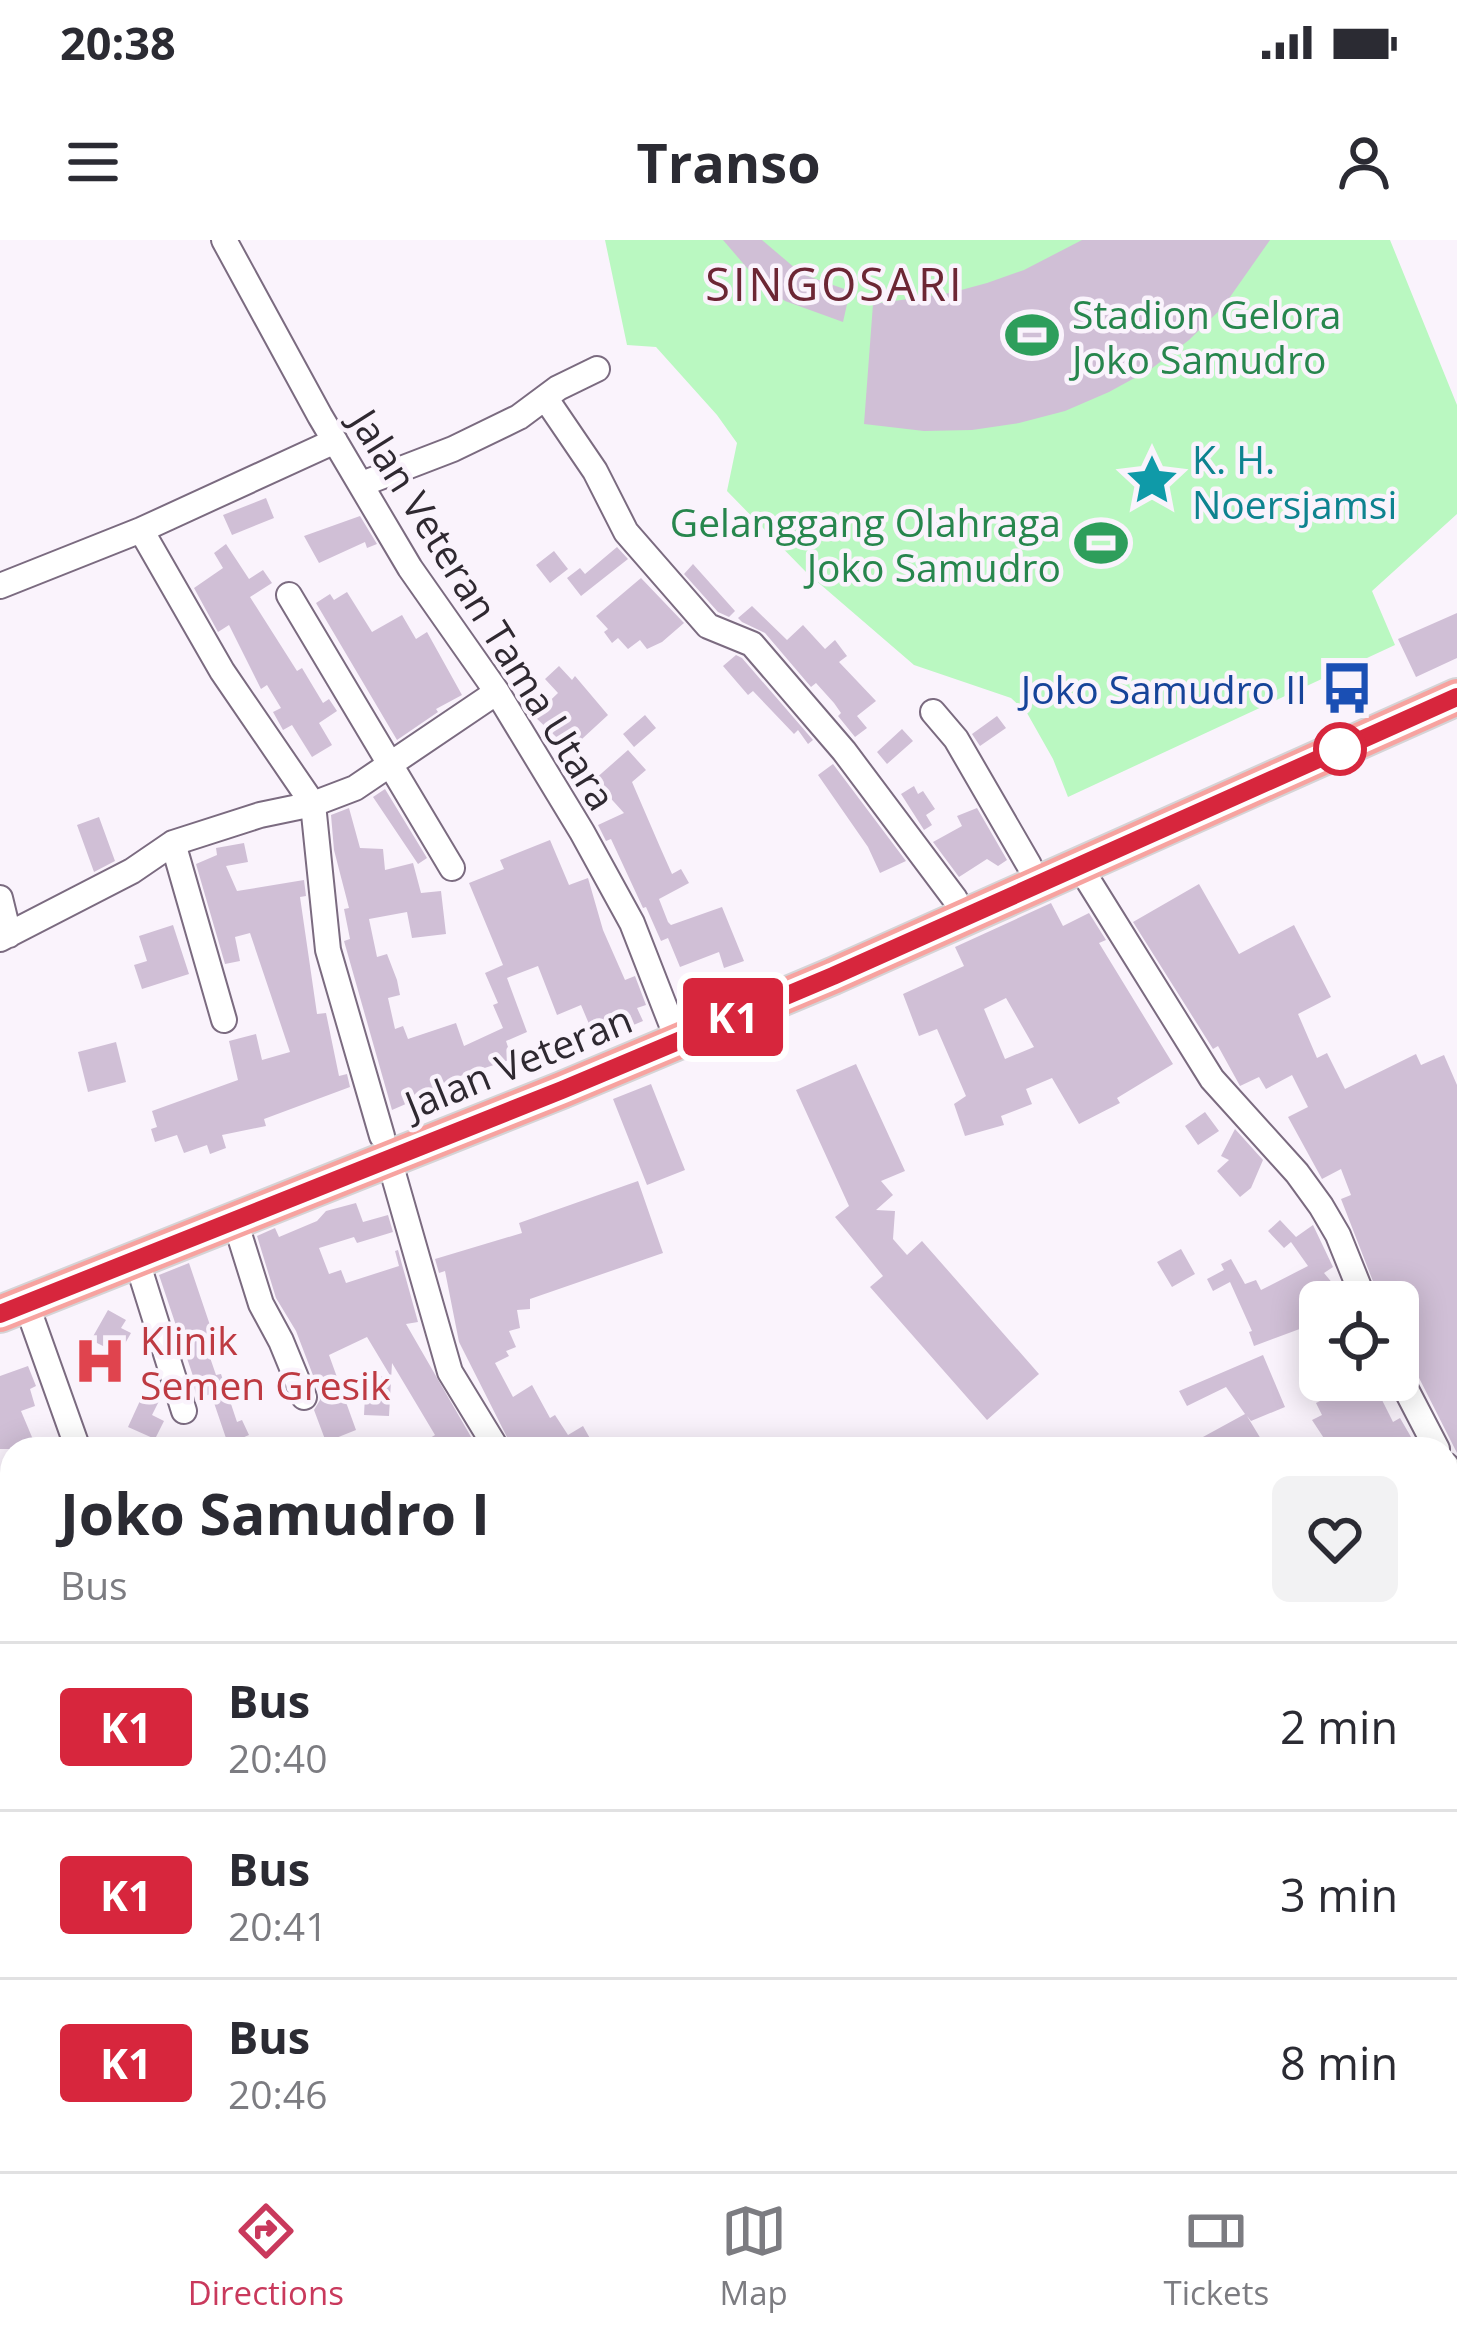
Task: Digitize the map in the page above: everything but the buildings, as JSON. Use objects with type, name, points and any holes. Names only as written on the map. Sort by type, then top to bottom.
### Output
[{"type":"highway","name":"Jalan Veteran","points":[[9,1301],[386,1147],[833,976],[1078,864],[1457,676]]},
{"type":"highway","name":"Jalan Veteran","points":[[9,1301],[235,1221],[386,1147],[1029,865],[1457,697]]},
{"type":"street","name":"Jalan Veteran Tama Utara","points":[[224,240],[335,441],[428,596],[497,692],[632,923],[671,1023]]},
{"type":"street","points":[[362,484],[453,449],[530,411],[558,388],[598,369]]},
{"type":"street","points":[[546,399],[595,471],[626,532],[708,626],[752,644],[844,751],[955,899]]},
{"type":"street","points":[[0,586],[141,530],[335,441]]},
{"type":"street","points":[[141,530],[222,670],[313,804],[328,950],[450,1372],[490,1437]]},
{"type":"street","points":[[289,596],[452,868]]},
{"type":"street","points":[[0,898],[4,937],[132,871],[173,843],[355,788],[497,692]]},
{"type":"street","points":[[933,712],[964,752],[1029,865]]},
{"type":"street","points":[[173,843],[224,1020]]},
{"type":"street","points":[[1078,864],[1212,1079],[1321,1206],[1357,1281]]},
{"type":"street","points":[[235,1221],[261,1304],[304,1397]]},
{"type":"street","points":[[136,1258],[184,1411]]},
{"type":"street","points":[[9,1301],[72,1437]]},
{"type":"street","points":[[1412,1401],[1431,1437]]},
{"type":"green space","name":"Gelanggang Olahraga Joko Samudro","points":[[605,240],[1390,240],[1457,405],[1457,514],[1372,591],[1395,645],[1068,797],[1027,713],[1011,698],[914,665],[806,572],[727,491],[737,443],[656,347],[627,345]]},
{"type":"bus line","name":"K1","points":[[0,1314],[562,1090],[833,976],[1457,697]]},
{"type":"place","name":"Stadion Gelora Joko Samudro","points":[[1032,335]]},
{"type":"place","name":"K. H. Noersjamsi","points":[[1152,480]]},
{"type":"place","name":"Gelanggang Olahraga Joko Samudro","points":[[1101,543]]},
{"type":"place","name":"Joko Samudro II","points":[[1347,688]]},
{"type":"place","name":"Klinik Semen Gresik","points":[[100,1361]]},
{"type":"district","name":"SINGOSARI","points":[[835,283]]}]
